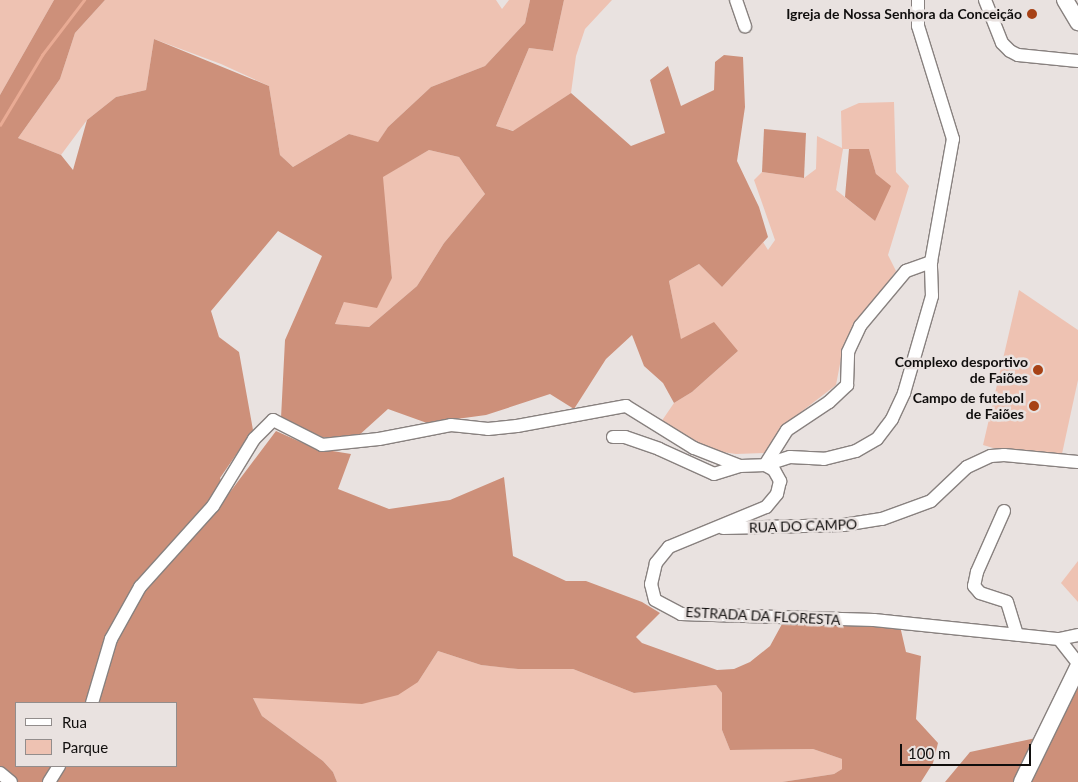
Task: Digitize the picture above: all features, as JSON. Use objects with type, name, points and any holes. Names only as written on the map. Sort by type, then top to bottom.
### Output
[{"type":"main road","points":[[1065,0],[1078,22]]},
{"type":"main road","points":[[1022,782],[1078,667]]},
{"type":"street","points":[[736,0],[745,26]]},
{"type":"street","points":[[613,437],[625,437],[659,449],[714,474],[740,466],[765,465],[790,457],[824,458],[856,450],[877,438],[892,419],[904,393],[932,296],[931,262],[953,139],[918,26],[918,0]]},
{"type":"street","points":[[985,0],[1002,43],[1010,51],[1018,55],[1078,61]]},
{"type":"street","points":[[765,465],[787,430],[829,402],[847,385],[848,352],[860,326],[906,270],[931,262]]},
{"type":"street","points":[[92,702],[111,639],[140,587],[213,506],[254,440],[273,420],[322,445],[379,439],[451,424],[488,429],[517,426],[626,406],[694,448],[740,466]]},
{"type":"street","name":"RUA DO CAMPO","points":[[717,528],[861,524],[931,501],[967,467],[991,456],[1004,455],[1078,462]]},
{"type":"street","name":"ESTRADA DA FLORESTA","points":[[765,465],[774,470],[780,482],[777,494],[766,507],[669,547],[656,563],[651,584],[655,600],[681,614],[874,620],[1059,639],[1078,635]]},
{"type":"street","points":[[1004,511],[977,572],[974,586],[980,593],[1007,602],[1017,634]]},
{"type":"street","points":[[1059,639],[1078,663]]},
{"type":"street","points":[[49,782],[59,767]]},
{"type":"street","points":[[0,773],[11,782]]},
{"type":"green space","points":[[0,0],[54,0],[0,95]]},
{"type":"green space","points":[[105,0],[496,0],[502,9],[509,0],[530,0],[525,23],[485,66],[431,87],[388,127],[378,143],[349,134],[293,167],[280,155],[269,86],[221,64],[154,39],[146,90],[116,97],[87,120],[61,155],[18,138],[60,79],[75,33]]},
{"type":"green space","points":[[564,0],[612,0],[585,29],[576,56],[571,93],[514,131],[496,126],[529,48],[553,51]]},
{"type":"green space","points":[[894,102],[896,172],[909,186],[888,255],[896,271],[844,343],[836,385],[788,422],[765,453],[736,454],[709,450],[661,422],[674,403],[692,392],[738,351],[681,340],[669,281],[699,264],[722,287],[763,242],[768,250],[775,240],[754,180],[762,172],[804,178],[816,169],[817,136],[842,148],[841,111],[859,103]],"holes":[[[843,149],[869,149],[876,174],[875,221],[836,190]]]},
{"type":"green space","points":[[429,150],[459,157],[485,194],[444,243],[417,286],[369,327],[335,324],[344,302],[392,278],[382,177]]},
{"type":"green space","name":"Complexo desportivo de Faiões","points":[[1019,290],[1078,330],[1078,380],[1060,463],[1017,455],[983,445]]},
{"type":"green space","points":[[1078,561],[1078,602],[1061,583]]},
{"type":"green space","points":[[438,651],[481,665],[519,669],[573,669],[634,693],[716,685],[722,693],[722,730],[730,750],[813,749],[842,759],[842,769],[834,774],[782,782],[337,782],[333,772],[323,761],[262,716],[253,698],[418,682]]},
{"type":"shaded area","points":[[54,0],[105,0],[75,33],[60,79],[18,138],[61,155],[73,170],[87,120],[116,97],[146,90],[154,39],[269,86],[280,155],[293,167],[349,134],[378,142],[388,127],[431,87],[485,66],[525,23],[530,0],[564,0],[553,51],[529,48],[496,126],[513,131],[571,93],[631,146],[665,133],[650,80],[668,66],[681,106],[714,90],[715,62],[724,55],[743,57],[745,107],[737,161],[759,207],[768,237],[722,287],[699,264],[669,281],[681,339],[714,322],[738,351],[692,392],[674,403],[663,383],[644,366],[632,335],[606,359],[574,409],[550,394],[486,415],[427,423],[388,409],[357,437],[322,437],[281,418],[285,340],[322,256],[278,231],[211,311],[219,337],[239,352],[253,430],[220,478],[227,496],[276,431],[314,448],[351,454],[338,489],[389,509],[450,500],[504,477],[513,556],[566,581],[586,581],[642,602],[660,613],[636,637],[642,643],[717,670],[734,669],[750,662],[770,646],[782,624],[900,626],[906,652],[921,656],[916,719],[938,743],[933,763],[921,782],[782,782],[834,774],[842,769],[842,759],[813,749],[730,750],[722,730],[722,693],[716,685],[634,693],[573,669],[518,669],[481,665],[438,651],[418,682],[398,695],[362,704],[253,698],[262,716],[323,761],[333,772],[337,782],[0,782],[0,95]],"holes":[[[429,150],[459,157],[485,194],[444,243],[417,286],[369,327],[335,324],[344,302],[377,308],[392,278],[383,177]]]},
{"type":"shaded area","points":[[764,129],[806,133],[804,178],[762,172]]},
{"type":"shaded area","points":[[849,149],[869,149],[876,174],[891,186],[875,221],[845,197]]},
{"type":"shaded area","points":[[1078,685],[1078,782],[945,782],[970,752],[1050,735]]},
{"type":"waterway","points":[[0,125],[42,55],[84,0]]},
{"type":"place","name":"Igreja de Nossa Senhora da Conceição","points":[[1032,14]]},
{"type":"place","name":"Complexo desportivo de Faiões","points":[[1038,370]]},
{"type":"place","name":"Campo de futebol de Faiões","points":[[1034,406]]}]
